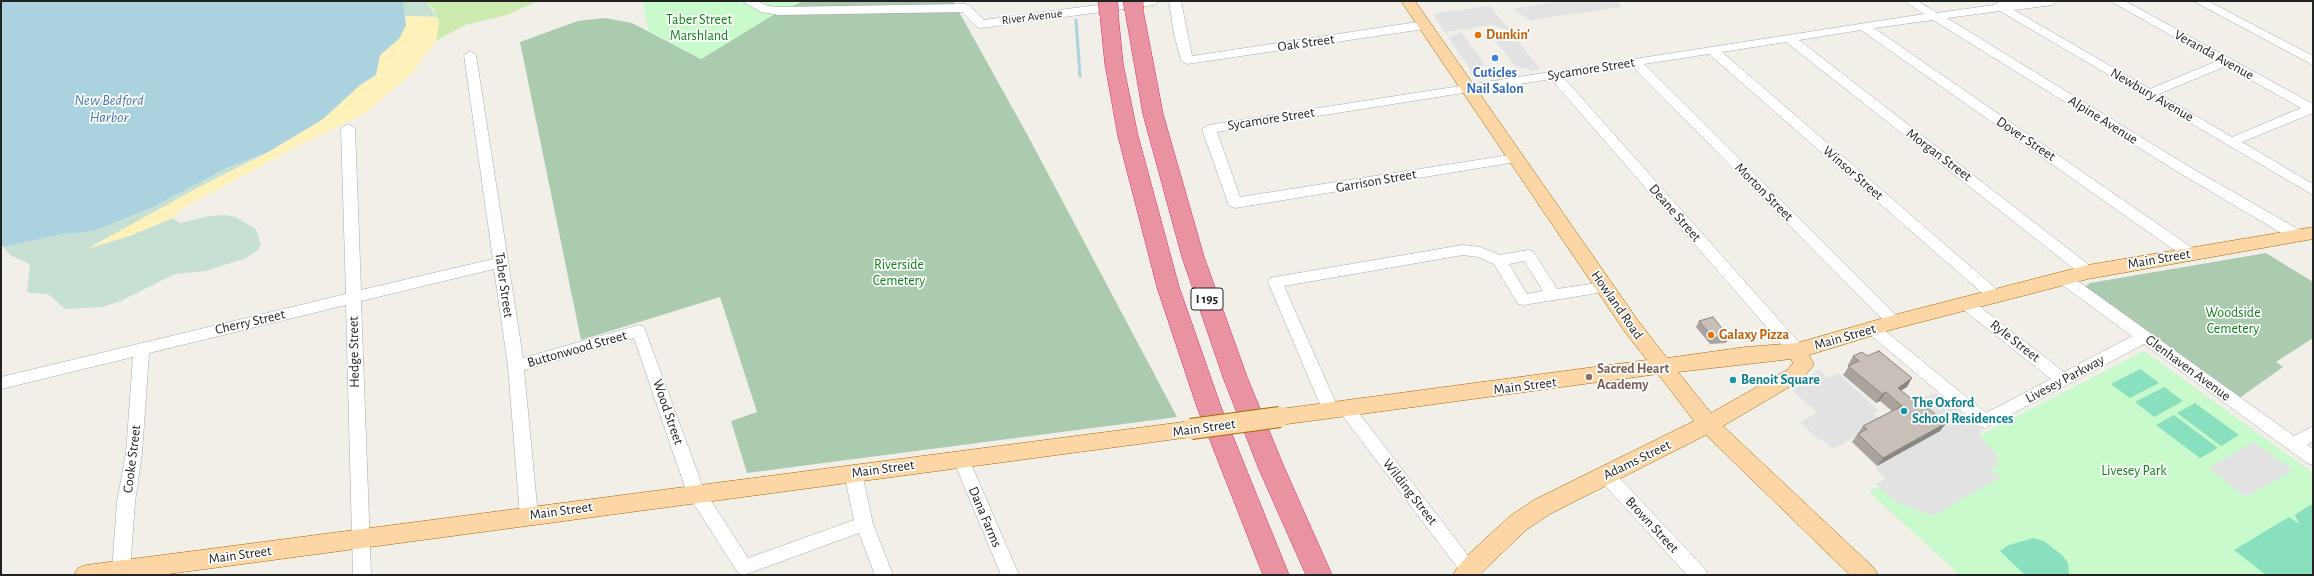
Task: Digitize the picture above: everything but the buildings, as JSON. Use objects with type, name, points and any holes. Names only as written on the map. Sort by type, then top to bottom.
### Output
[{"type":"highway","name":"I 195","points":[[1140,4],[1154,120],[1193,257],[1241,391],[1271,466],[1319,575]]},
{"type":"highway","name":"I 195","points":[[1108,7],[1114,64],[1128,136],[1168,288],[1209,407],[1276,575]]},
{"type":"main road","name":"Howland Road","points":[[1408,1],[1604,287],[1663,367],[1708,424],[1866,575]]},
{"type":"main road","name":"Main Street","points":[[86,575],[1746,355],[1797,351],[1894,322],[2088,272],[2189,253],[2305,235]]},
{"type":"main road","name":"Adams Street","points":[[1469,573],[1528,516],[1606,474],[1756,399],[1794,374],[1804,364],[1797,351]]},
{"type":"street","name":"River Avenue","points":[[748,1],[765,9],[780,11],[965,8],[982,24],[1140,4]]},
{"type":"street","name":"Oak Street","points":[[1176,1],[1180,34],[1187,60],[1424,25]]},
{"type":"street","name":"Alpine Avenue","points":[[1910,1],[2177,165],[2305,235]]},
{"type":"street","name":"Sycamore Street","points":[[1235,203],[1208,129],[1934,16],[1996,4],[2052,1]]},
{"type":"street","name":"Veranda Avenue","points":[[2116,1],[2312,109]]},
{"type":"street","points":[[2199,1],[2313,61]]},
{"type":"street","name":"Newbury Avenue","points":[[1996,4],[2313,190]]},
{"type":"street","name":"Dover Street","points":[[1863,26],[2189,253]]},
{"type":"street","name":"Morgan Street","points":[[1789,38],[2088,272]]},
{"type":"street","name":"Winsor Street","points":[[1712,50],[1995,296]]},
{"type":"street","name":"Taber Street","points":[[470,55],[516,366],[529,516]]},
{"type":"street","name":"Morton Street","points":[[1635,62],[1894,322]]},
{"type":"street","points":[[2149,94],[2226,62]]},
{"type":"street","name":"Deane Street","points":[[1554,75],[1797,351]]},
{"type":"street","points":[[2231,142],[2312,109]]},
{"type":"street","name":"Hedge Street","points":[[348,128],[362,575]]},
{"type":"street","name":"Garrison Street","points":[[1235,203],[1516,158]]},
{"type":"street","name":"Wilding Street","points":[[1469,573],[1338,410],[1275,282],[1448,251],[1475,251],[1499,260]]},
{"type":"street","points":[[1553,294],[1528,255],[1499,260],[1523,300],[1604,287]]},
{"type":"street","name":"Cherry Street","points":[[1,383],[500,262]]},
{"type":"street","name":"Glenhaven Avenue","points":[[2063,278],[2313,458]]},
{"type":"street","name":"Ryle Street","points":[[1966,304],[2063,380]]},
{"type":"street","name":"Livesey Parkway","points":[[1873,329],[1985,421],[2144,337]]},
{"type":"street","name":"Buttonwood Street","points":[[516,366],[639,331]]},
{"type":"street","name":"Wood Street","points":[[639,331],[696,493],[744,567],[864,524]]},
{"type":"street","name":"Cooke Street","points":[[121,571],[126,502],[134,453],[142,348]]},
{"type":"street","points":[[2294,444],[2313,432]]},
{"type":"street","name":"Dana Farms","points":[[961,459],[1010,575]]},
{"type":"street","points":[[853,473],[864,524],[884,575]]},
{"type":"street","name":"Brown Street","points":[[1606,474],[1699,575]]},
{"type":"green space","points":[[403,1],[425,1],[437,17],[406,16],[403,11]]},
{"type":"green space","points":[[425,1],[538,1],[507,15],[465,25],[436,41],[439,22],[434,10]]},
{"type":"green space","name":"Taber Street Marshland","points":[[643,1],[803,1],[773,15],[701,59],[648,31]]},
{"type":"green space","name":"Riverside Cemetery","points":[[803,1],[953,1],[1028,136],[1177,417],[747,473],[731,421],[757,412],[720,297],[581,340],[520,42],[578,21],[605,18],[632,23],[701,59],[773,15]]},
{"type":"green space","points":[[268,152],[201,186],[89,248],[129,236],[173,218],[180,223],[209,216],[225,215],[235,217],[256,229],[261,244],[258,250],[244,259],[205,271],[175,274],[121,301],[102,307],[65,309],[48,294],[30,293],[27,291],[30,264],[10,255],[3,247],[58,235],[92,231],[104,227],[153,207],[227,168]]},
{"type":"green space","name":"Woodside Cemetery","points":[[2266,253],[2313,282],[2313,338],[2276,362],[2283,367],[2238,399],[2086,289],[2086,286],[2090,283]]},
{"type":"green space","name":"Livesey Park","points":[[2144,351],[2313,473],[2313,575],[1960,575],[1869,492]]},
{"type":"green space","points":[[2140,369],[2159,383],[2130,398],[2111,384]]},
{"type":"green space","points":[[2164,387],[2183,401],[2154,417],[2135,402]]},
{"type":"green space","points":[[2195,403],[2239,435],[2221,446],[2177,413]]},
{"type":"green space","points":[[2174,415],[2218,448],[2200,458],[2156,425]]},
{"type":"green space","points":[[2310,505],[2313,505],[2313,575],[2266,575],[2234,550],[2289,517],[2299,524],[2295,515]]},
{"type":"green space","points":[[2033,538],[2044,541],[2063,556],[2068,563],[2069,575],[2025,575],[2000,551],[2009,545]]},
{"type":"sand","points":[[406,16],[437,17],[439,22],[436,41],[411,74],[364,114],[298,146],[196,201],[179,211],[173,218],[129,236],[87,249],[201,186],[262,156],[323,119],[360,85],[376,75],[380,55],[399,39],[406,25]]},
{"type":"shaded area","points":[[1562,1],[1617,1],[1622,7],[1530,20],[1512,9]]},
{"type":"shaded area","points":[[1490,6],[1540,69],[1531,71],[1527,68],[1515,66],[1488,31],[1510,35],[1505,29],[1492,25],[1446,32],[1450,37],[1461,32],[1485,65],[1472,72],[1433,14]]},
{"type":"shaded area","points":[[1819,369],[1828,378],[1838,373],[1879,411],[1874,414],[1883,421],[1833,449],[1821,439],[1819,440],[1800,422],[1817,413],[1793,391]]},
{"type":"shaded area","points":[[1936,393],[1982,430],[1979,435],[1996,453],[1998,458],[1996,467],[1989,471],[2002,476],[1933,516],[1896,502],[1876,484],[1886,479],[1875,468],[1940,431],[1917,400]]},
{"type":"shaded area","points":[[2254,442],[2293,470],[2246,497],[2208,468]]},
{"type":"water","name":"New Bedford Harbor","points":[[1,1],[403,1],[406,25],[399,39],[380,55],[376,75],[360,85],[323,119],[268,152],[227,168],[153,207],[104,227],[92,231],[58,235],[3,247],[1,242]]},
{"type":"waterway","points":[[1076,20],[1080,76]]},
{"type":"place","name":"Dunkin'","points":[[1478,35]]},
{"type":"place","name":"Cuticles Nail Salon","points":[[1495,58]]},
{"type":"place","name":"Galaxy Pizza","points":[[1711,335]]},
{"type":"place","name":"Sacred Heart Academy","points":[[1589,377]]},
{"type":"place","name":"Benoit Square","points":[[1733,380]]},
{"type":"place","name":"The Oxford School Residences","points":[[1904,411]]}]
